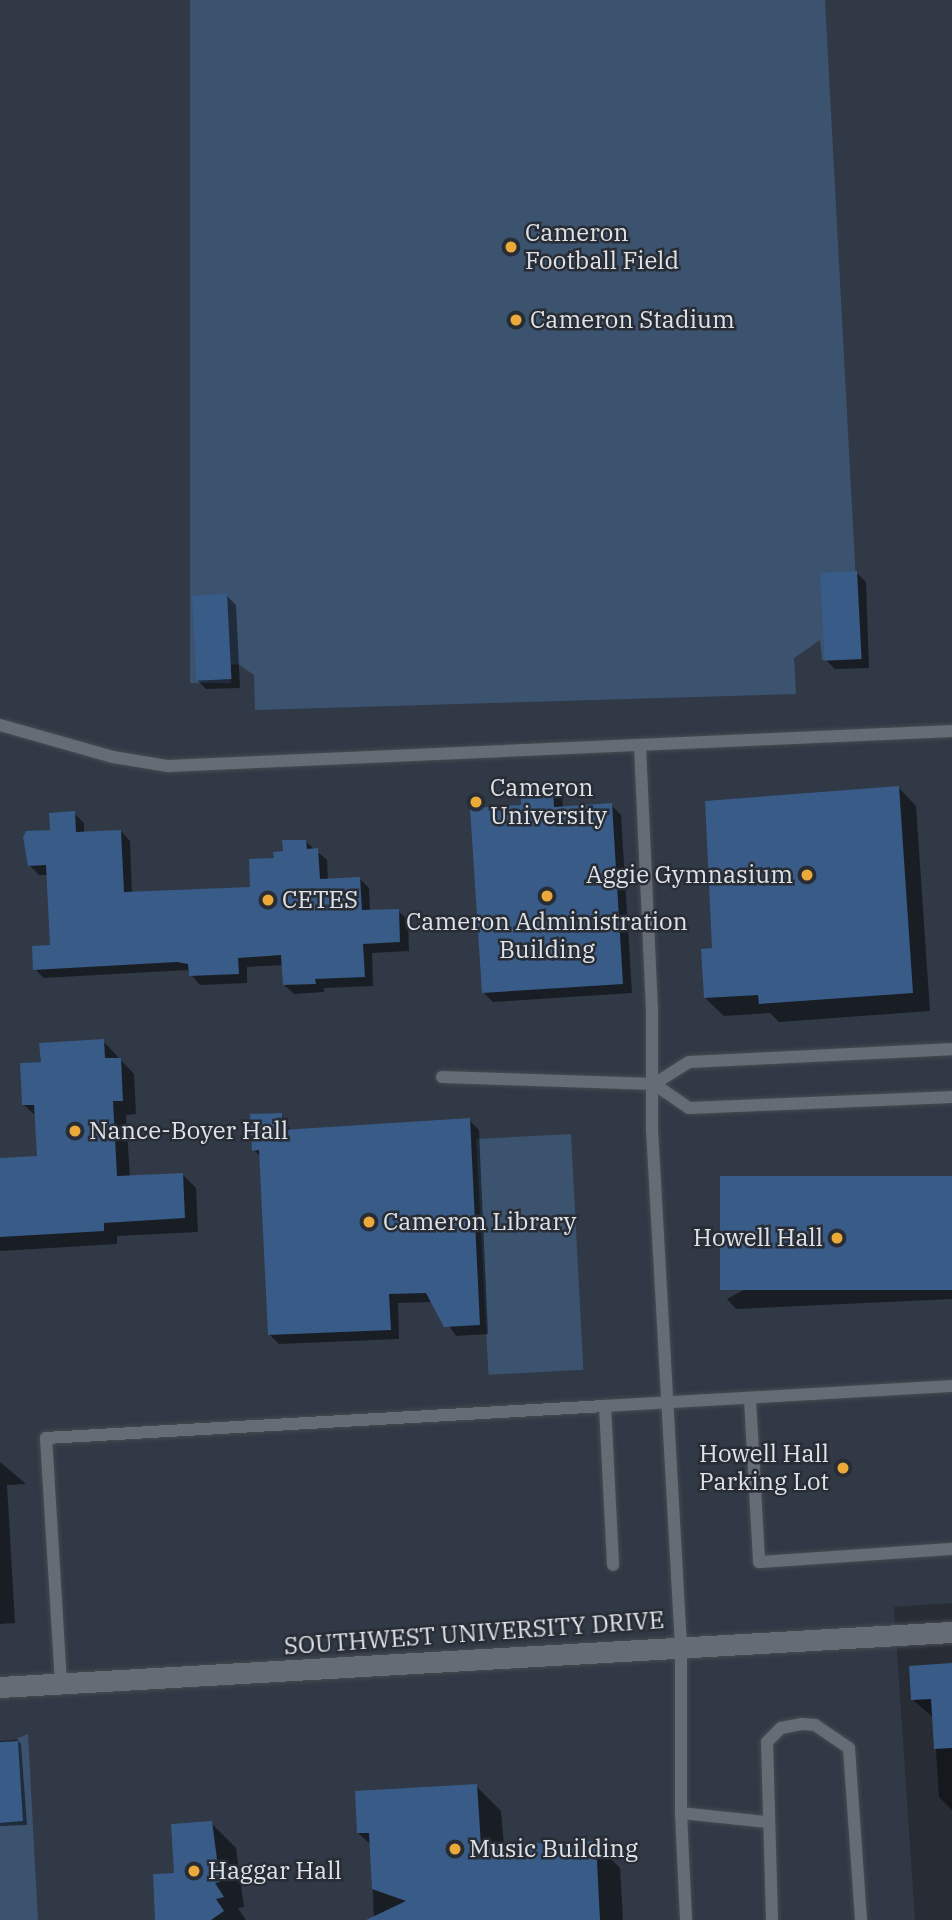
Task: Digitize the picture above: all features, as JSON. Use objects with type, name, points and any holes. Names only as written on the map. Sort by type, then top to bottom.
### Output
[{"type":"street","name":"SOUTHWEST UNIVERSITY DRIVE","points":[[0,1687],[952,1632]]},
{"type":"lane","points":[[0,725],[113,757],[168,766],[952,731]]},
{"type":"lane","points":[[640,746],[654,1084],[652,1129],[681,1646],[681,1813],[686,1920]]},
{"type":"lane","points":[[654,1084],[689,1062],[952,1049]]},
{"type":"lane","points":[[442,1077],[654,1084],[689,1108],[952,1097]]},
{"type":"lane","points":[[61,1684],[46,1438],[952,1386]]},
{"type":"lane","points":[[750,1399],[759,1562],[952,1549]]},
{"type":"lane","points":[[605,1406],[613,1565]]},
{"type":"lane","points":[[772,1920],[767,1822],[767,1742],[781,1728],[815,1725],[849,1748],[860,1920]]},
{"type":"lane","points":[[681,1813],[767,1822]]},
{"type":"shaded area","name":"Cameron University","points":[[0,0],[952,0],[952,1603],[894,1607],[915,1920],[0,1920]]},
{"type":"shaded area","name":"Cameron Stadium","points":[[190,0],[825,0],[860,658],[822,660],[820,640],[794,658],[796,694],[255,710],[254,675],[238,664],[231,665],[231,683],[190,683]]},
{"type":"shaded area","points":[[571,1134],[583,1370],[488,1375],[476,1139]]},
{"type":"shaded area","points":[[28,1734],[38,1920],[0,1920],[0,1823],[23,1821],[18,1738]]},
{"type":"building","points":[[857,571],[862,659],[825,661],[820,573]]},
{"type":"building","points":[[227,594],[231,679],[196,681],[192,596]]},
{"type":"building","name":"Cameron Administration Building","points":[[553,784],[554,807],[612,803],[623,984],[482,993],[470,808],[521,805],[520,786]]},
{"type":"building","name":"Aggie Gymnasium","points":[[899,786],[913,993],[759,1004],[758,995],[704,998],[701,949],[712,948],[705,801]]},
{"type":"building","name":"CETES","points":[[75,811],[76,832],[121,830],[124,892],[250,887],[249,859],[274,858],[273,852],[283,851],[282,840],[306,840],[307,849],[318,848],[320,879],[360,877],[362,910],[399,909],[400,942],[363,944],[365,977],[315,979],[316,984],[283,985],[281,955],[238,958],[239,974],[189,976],[188,964],[177,962],[33,970],[32,946],[50,945],[46,865],[28,866],[23,837],[26,831],[50,830],[49,813]]},
{"type":"building","name":"Nance-Boyer Hall","points":[[104,1039],[105,1058],[121,1058],[123,1101],[113,1101],[117,1176],[183,1173],[185,1218],[104,1223],[104,1231],[0,1237],[0,1158],[37,1156],[34,1105],[22,1105],[20,1063],[41,1062],[39,1043]]},
{"type":"building","name":"Cameron Library","points":[[282,1113],[282,1130],[470,1118],[480,1325],[444,1327],[426,1293],[389,1294],[391,1330],[268,1335],[259,1150],[252,1151],[250,1114]]},
{"type":"building","name":"Howell Hall","points":[[720,1176],[952,1176],[952,1290],[720,1290]]},
{"type":"building","points":[[952,1663],[952,1748],[934,1749],[931,1699],[911,1700],[909,1666]]},
{"type":"building","points":[[18,1741],[23,1821],[0,1823],[0,1742]]},
{"type":"building","name":"Music Building","points":[[477,1784],[481,1845],[596,1841],[600,1920],[366,1920],[406,1901],[372,1889],[369,1833],[357,1833],[355,1791]]},
{"type":"building","name":"Haggar Hall","points":[[212,1821],[220,1882],[215,1883],[224,1897],[216,1899],[224,1911],[211,1920],[155,1920],[153,1874],[174,1873],[171,1824]]},
{"type":"place","name":"Cameron Football Field","points":[[511,247]]},
{"type":"place","name":"Cameron Stadium","points":[[516,320]]},
{"type":"place","name":"Cameron University","points":[[476,802]]},
{"type":"place","name":"Aggie Gymnasium","points":[[807,875]]},
{"type":"place","name":"Cameron Administration Building","points":[[547,896]]},
{"type":"place","name":"CETES","points":[[268,900]]},
{"type":"place","name":"Nance-Boyer Hall","points":[[75,1131]]},
{"type":"place","name":"Cameron Library","points":[[369,1222]]},
{"type":"place","name":"Howell Hall","points":[[837,1238]]},
{"type":"place","name":"Howell Hall Parking Lot","points":[[843,1468]]},
{"type":"place","name":"Music Building","points":[[455,1849]]},
{"type":"place","name":"Haggar Hall","points":[[194,1871]]}]
